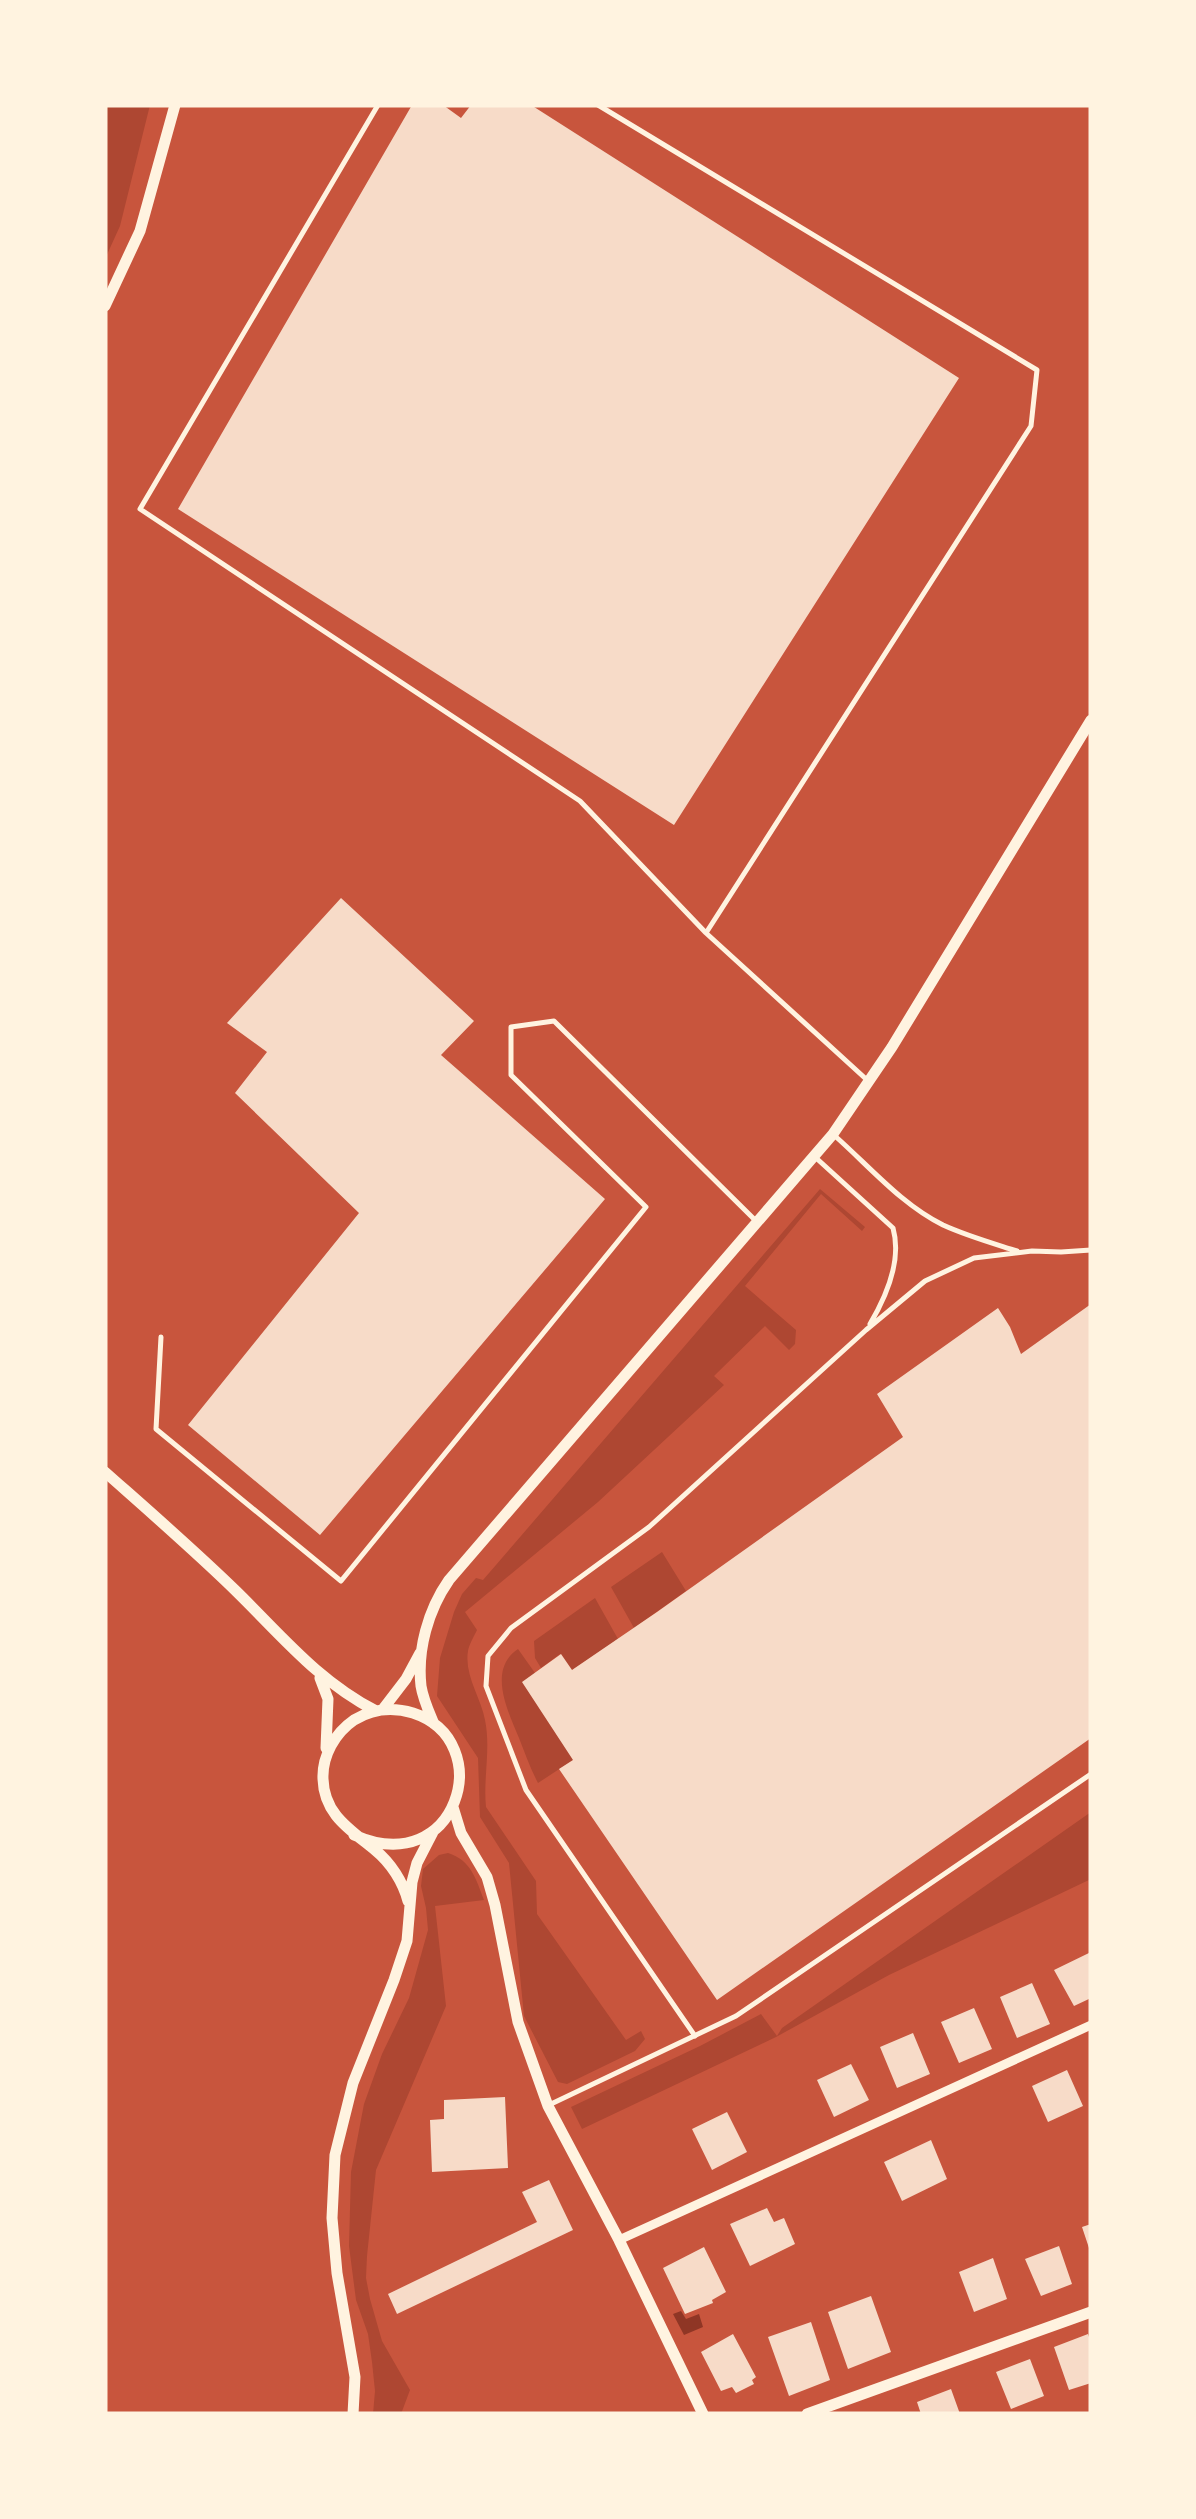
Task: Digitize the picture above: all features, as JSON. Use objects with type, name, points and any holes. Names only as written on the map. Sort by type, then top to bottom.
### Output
[{"type":"street","points":[[105,306],[140,231],[175,105]]},
{"type":"street","points":[[434,1724],[421,1686],[422,1650],[432,1610],[449,1580],[833,1134],[892,1046],[1091,720]]},
{"type":"street","points":[[105,1472],[235,1590],[315,1670],[339,1690],[380,1710]]},
{"type":"street","points":[[380,1710],[422,1650]]},
{"type":"street","points":[[315,1670],[328,1698],[323,1778],[326,1800],[338,1820],[390,1866],[411,1910]]},
{"type":"street","points":[[326,1756],[334,1740],[359,1717],[380,1710],[401,1710],[434,1724],[450,1741],[458,1762],[460,1785],[454,1807],[417,1863],[407,1941],[353,2083],[335,2154],[332,2218],[337,2274],[355,2377],[353,2414]]},
{"type":"street","points":[[454,1807],[461,1833],[487,1877],[518,2022],[548,2106],[620,2240],[702,2414]]},
{"type":"street","points":[[354,1835],[374,1844],[394,1846],[415,1842],[434,1832]]},
{"type":"street","points":[[620,2240],[1091,2025]]},
{"type":"street","points":[[808,2414],[1091,2312]]},
{"type":"lane","points":[[378,105],[140,509],[580,801],[706,933],[868,1081]]},
{"type":"lane","points":[[598,105],[1037,370],[1032,426],[706,933]]},
{"type":"lane","points":[[161,1337],[156,1430],[341,1581],[646,1207],[511,1075],[511,1027],[554,1021],[758,1223]]},
{"type":"lane","points":[[833,1134],[913,1206],[942,1224],[1022,1252]]},
{"type":"lane","points":[[815,1157],[893,1228],[897,1242],[893,1269],[882,1302],[866,1330]]},
{"type":"lane","points":[[694,2036],[526,1790],[486,1686],[488,1656],[511,1628],[648,1526],[925,1281],[974,1258],[1091,1250]]},
{"type":"lane","points":[[548,2106],[736,2016],[1091,1774]]},
{"type":"shaded area","points":[[105,105],[150,105],[120,226],[105,259]]},
{"type":"shaded area","points":[[820,1189],[865,1227],[862,1231],[821,1194],[745,1286],[796,1330],[795,1344],[789,1350],[765,1326],[714,1376],[724,1385],[598,1502],[465,1612],[477,1630],[467,1660],[487,1731],[486,1807],[536,1881],[537,1914],[626,2040],[641,2031],[645,2039],[635,2051],[567,2084],[558,2082],[524,2016],[509,1863],[480,1817],[478,1758],[437,1696],[440,1658],[462,1594],[476,1578],[483,1580]]},
{"type":"shaded area","points":[[662,1552],[686,1591],[634,1628],[611,1587]]},
{"type":"shaded area","points":[[595,1598],[618,1639],[572,1670],[560,1654],[541,1668],[535,1658],[534,1641]]},
{"type":"shaded area","points":[[518,1649],[535,1673],[573,1760],[538,1783],[503,1691],[504,1668]]},
{"type":"shaded area","points":[[1091,1812],[1091,1879],[889,1975],[776,2037],[582,2129],[571,2107],[761,2014],[777,2036],[782,2028]]},
{"type":"shaded area","points":[[448,1853],[467,1865],[484,1900],[435,1906],[446,2006],[376,2170],[366,2278],[382,2341],[410,2390],[401,2414],[373,2414],[375,2391],[368,2334],[356,2300],[349,2246],[351,2172],[364,2104],[409,1998],[428,1930],[421,1886],[423,1869],[439,1855]]},
{"type":"shaded area","points":[[681,2311],[686,2319],[699,2314],[703,2327],[684,2335],[673,2314]]},
{"type":"building","points":[[412,105],[443,105],[461,118],[471,105],[531,105],[959,378],[674,825],[178,509]]},
{"type":"building","points":[[341,898],[474,1021],[441,1055],[605,1199],[320,1535],[188,1425],[359,1213],[235,1093],[267,1052],[227,1023]]},
{"type":"building","points":[[1091,1304],[1091,1738],[717,2000],[559,1769],[573,1760],[522,1682],[561,1654],[572,1670],[903,1437],[877,1394],[998,1308],[1021,1354]]},
{"type":"building","points":[[1091,1952],[1091,1998],[1074,2006],[1054,1970]]},
{"type":"building","points":[[1032,1983],[1050,2024],[1017,2038],[1000,1997]]},
{"type":"building","points":[[974,2008],[992,2049],[959,2063],[941,2022]]},
{"type":"building","points":[[913,2033],[930,2074],[897,2088],[880,2047]]},
{"type":"building","points":[[851,2064],[869,2100],[834,2117],[817,2080]]},
{"type":"building","points":[[1067,2070],[1083,2106],[1048,2122],[1032,2086]]},
{"type":"building","points":[[505,2097],[508,2168],[432,2172],[430,2120],[444,2119],[444,2100]]},
{"type":"building","points":[[727,2112],[747,2152],[712,2170],[692,2129]]},
{"type":"building","points":[[931,2140],[947,2179],[902,2201],[884,2162]]},
{"type":"building","points":[[549,2180],[573,2230],[397,2314],[388,2294],[537,2222],[522,2192]]},
{"type":"building","points":[[767,2208],[774,2222],[784,2218],[795,2244],[750,2266],[730,2224]]},
{"type":"building","points":[[1091,2224],[1091,2251],[1090,2251],[1082,2227]]},
{"type":"building","points":[[1059,2246],[1072,2284],[1041,2296],[1025,2259]]},
{"type":"building","points":[[704,2247],[726,2292],[713,2303],[685,2314],[663,2268]]},
{"type":"building","points":[[993,2258],[1007,2299],[974,2312],[959,2272]]},
{"type":"building","points":[[871,2296],[891,2352],[848,2369],[828,2312]]},
{"type":"building","points":[[811,2322],[830,2380],[789,2396],[768,2337]]},
{"type":"building","points":[[733,2334],[756,2377],[752,2380],[754,2384],[736,2393],[732,2387],[721,2391],[701,2352]]},
{"type":"building","points":[[1088,2334],[1091,2383],[1069,2390],[1054,2347]]},
{"type":"building","points":[[1030,2359],[1044,2396],[1011,2409],[996,2372]]},
{"type":"building","points":[[951,2389],[960,2414],[921,2414],[917,2402]]}]
